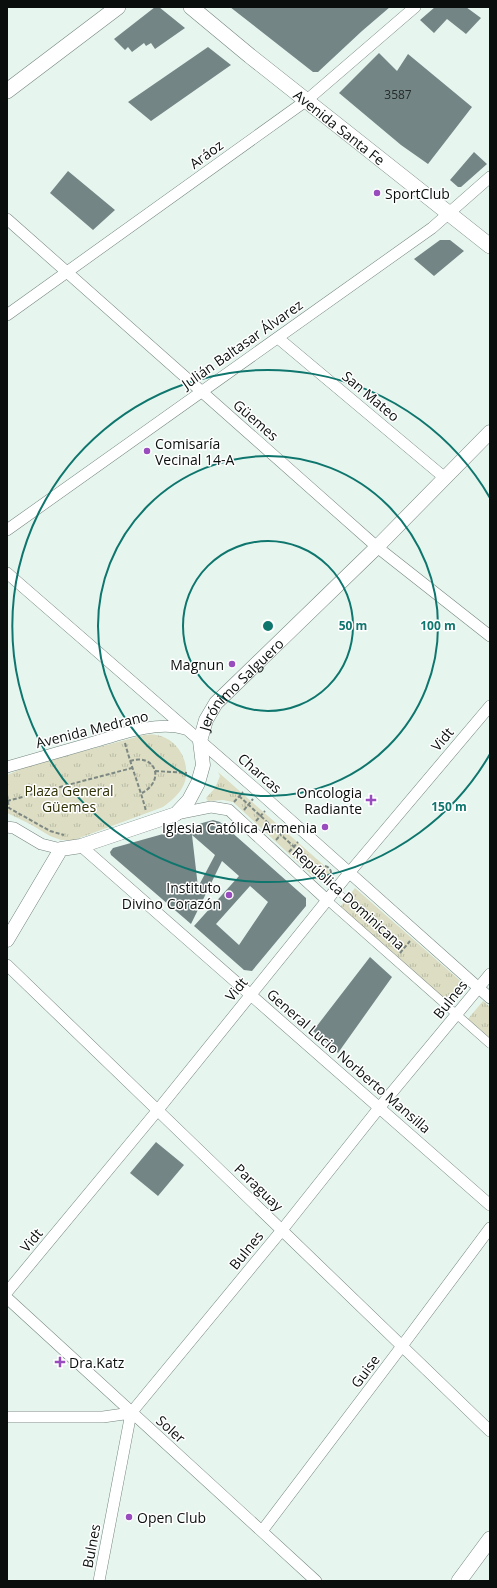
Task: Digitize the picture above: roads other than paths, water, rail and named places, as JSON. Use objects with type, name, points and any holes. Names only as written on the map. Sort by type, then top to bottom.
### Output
[{"type":"main road","points":[[7,91],[118,7]]},
{"type":"main road","name":"Avenida Santa Fe","points":[[191,7],[490,246]]},
{"type":"main road","points":[[459,1581],[490,1539]]},
{"type":"street","name":"Aráoz","points":[[7,314],[306,100],[415,7]]},
{"type":"street","name":"Julián Baltasar Álvarez","points":[[7,530],[432,228],[490,177]]},
{"type":"street","name":"Güemes","points":[[7,219],[377,546],[490,636]]},
{"type":"street","name":"San Mateo","points":[[278,338],[445,478]]},
{"type":"street","name":"Jerónimo Salguero","points":[[61,849],[81,846],[176,814],[190,800],[201,774],[203,755],[200,741],[206,720],[216,703],[377,546],[490,432]]},
{"type":"street","name":"Charcas","points":[[7,573],[250,784],[490,998]]},
{"type":"street","name":"Vidt","points":[[7,1292],[157,1111],[349,873],[490,706]]},
{"type":"street","name":"Avenida Medrano","points":[[7,767],[134,731],[167,726],[177,726],[186,729]]},
{"type":"street","name":"República Dominicana","points":[[176,814],[211,807],[234,813],[327,900],[456,1016],[490,1044]]},
{"type":"street","points":[[7,826],[14,828],[41,844],[61,849],[7,940]]},
{"type":"street","name":"General Lucio Norberto Mansilla","points":[[81,846],[490,1205]]},
{"type":"street","name":"Paraguay","points":[[7,965],[490,1431]]},
{"type":"street","name":"Bulnes","points":[[99,1581],[131,1414],[282,1230],[379,1108],[490,974]]},
{"type":"street","name":"Guise","points":[[262,1531],[490,1228]]},
{"type":"street","name":"Soler","points":[[7,1298],[131,1414],[316,1581]]},
{"type":"street","points":[[7,1417],[103,1417],[131,1414]]},
{"type":"lane","points":[[335,890],[352,903]]},
{"type":"place","name":"SportClub","points":[[377,193]]},
{"type":"place","name":"Comisaría Vecinal 14-A","points":[[147,451]]},
{"type":"place","name":"Magnun","points":[[232,664]]},
{"type":"place","name":"Oncologia Radiante","points":[[371,800]]},
{"type":"place","name":"Iglesia Católica Armenia","points":[[325,827]]},
{"type":"place","name":"Instituto Divino Corazón","points":[[229,895]]},
{"type":"place","name":"Dra.Katz","points":[[60,1362]]},
{"type":"place","name":"Open Club","points":[[129,1517]]},
{"type":"park label","name":"Plaza General Güemes","points":[[69,798]]}]
